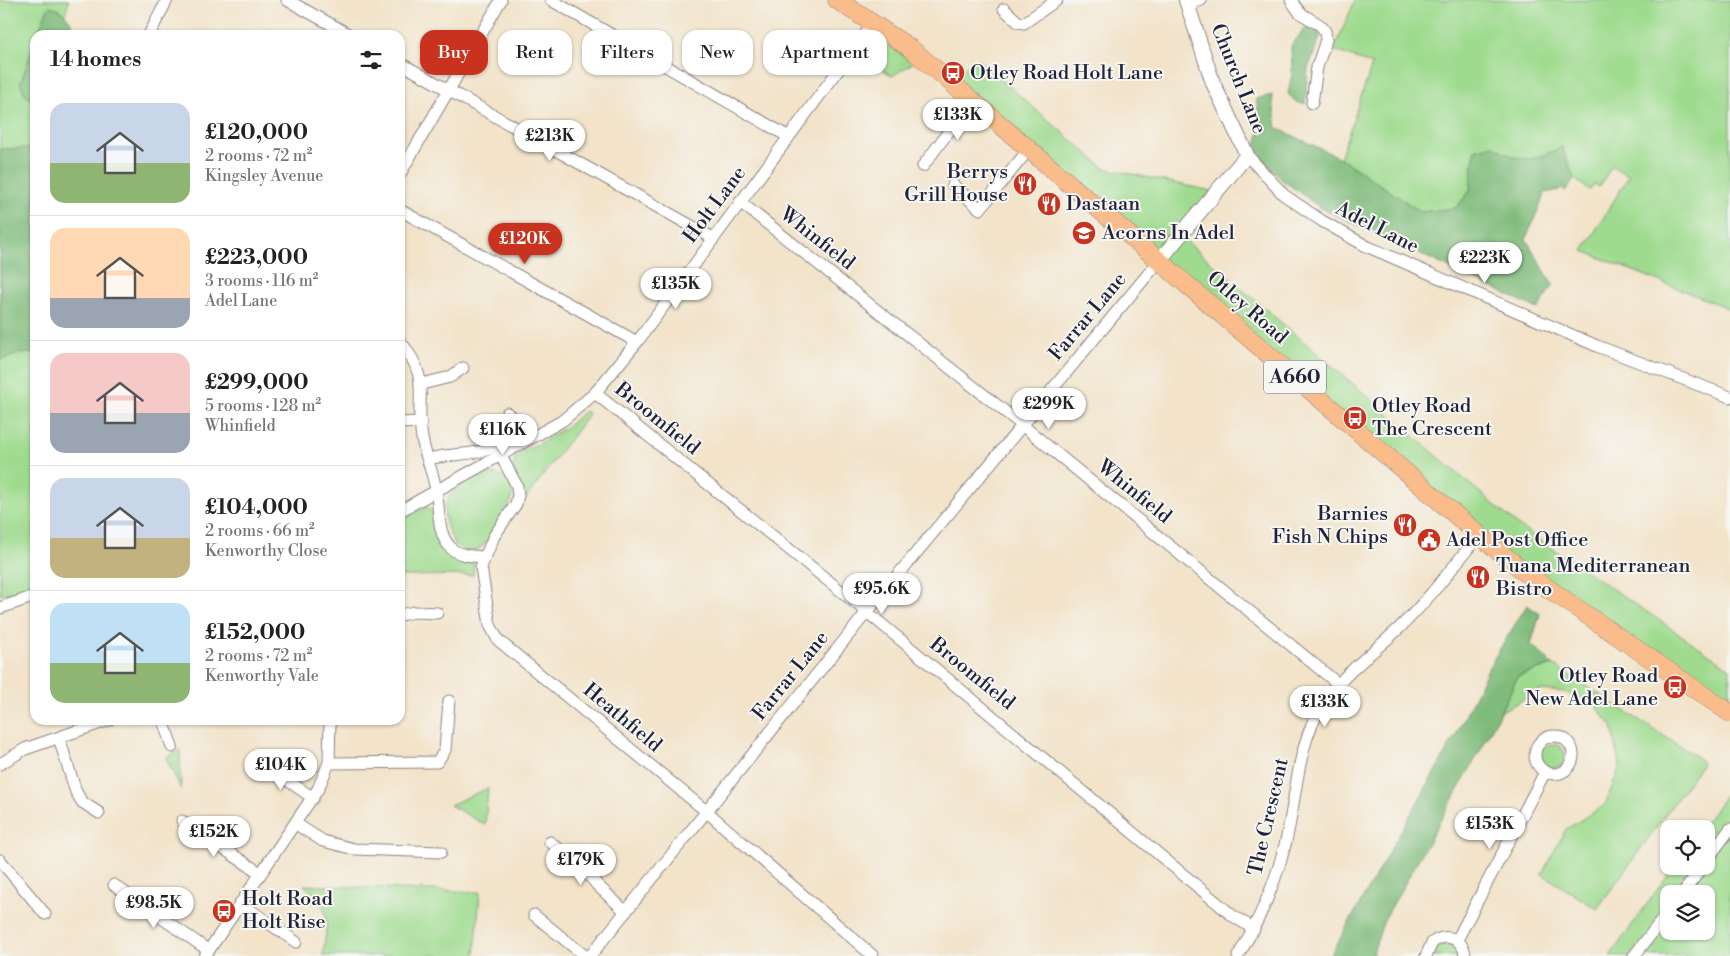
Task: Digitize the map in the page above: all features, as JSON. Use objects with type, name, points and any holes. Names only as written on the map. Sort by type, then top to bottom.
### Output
[{"type":"highway","name":"Otley Road","points":[[837,0],[874,22],[910,48],[1030,148],[1479,535],[1527,574],[1730,713]]},
{"type":"street","points":[[152,30],[167,0]]},
{"type":"street","points":[[287,0],[341,30]]},
{"type":"street","points":[[405,165],[501,0]]},
{"type":"street","points":[[551,0],[789,137]]},
{"type":"street","points":[[1004,10],[1018,22],[1024,23],[1057,0]]},
{"type":"street","points":[[1187,2],[1201,0]]},
{"type":"street","points":[[1291,0],[1300,13],[1320,25],[1325,32],[1326,40],[1317,67],[1312,103]]},
{"type":"street","name":"Church Lane","points":[[1160,261],[1247,155],[1213,83],[1187,2]]},
{"type":"street","name":"Holt Lane","points":[[405,508],[562,421],[595,393],[637,342],[874,22]]},
{"type":"street","points":[[405,66],[713,238]]},
{"type":"street","points":[[923,166],[972,100]]},
{"type":"street","points":[[953,185],[980,209],[1030,148]]},
{"type":"street","name":"Adel Lane","points":[[1247,155],[1284,195],[1322,221],[1366,246],[1597,346],[1730,397]]},
{"type":"street","name":"Whinfield","points":[[740,202],[1022,424],[1337,684]]},
{"type":"street","points":[[405,213],[637,342]]},
{"type":"street","name":"Farrar Lane","points":[[590,956],[867,612],[1160,261]]},
{"type":"street","points":[[405,348],[414,360],[422,384],[421,422],[436,490],[440,525],[451,548],[462,554],[484,558]]},
{"type":"street","points":[[422,384],[450,377],[463,368]]},
{"type":"street","name":"Broomfield","points":[[595,393],[867,612],[1232,916],[1254,929]]},
{"type":"street","points":[[428,458],[483,452],[508,438],[520,427],[520,423],[507,413]]},
{"type":"street","points":[[405,423],[421,422]]},
{"type":"street","name":"Heathfield","points":[[501,456],[517,486],[518,495],[516,504],[494,536],[481,567],[490,625],[498,640],[706,811],[873,956]]},
{"type":"street","name":"The Crescent","points":[[1238,956],[1254,929],[1272,889],[1285,845],[1305,742],[1318,713],[1337,684],[1426,600],[1479,535]]},
{"type":"street","points":[[0,608],[30,598]]},
{"type":"street","points":[[405,615],[414,612],[437,613]]},
{"type":"street","points":[[329,763],[437,762],[445,750],[449,701]]},
{"type":"street","points":[[2,758],[93,725]]},
{"type":"street","points":[[166,725],[172,746]]},
{"type":"street","points":[[114,885],[206,953],[313,798],[329,763],[330,725]]},
{"type":"street","points":[[59,738],[79,798],[99,813]]},
{"type":"street","points":[[264,764],[313,798]]},
{"type":"street","points":[[1457,940],[1545,772]]},
{"type":"street","points":[[182,821],[260,873]]},
{"type":"street","points":[[296,824],[323,841],[354,849],[441,852]]},
{"type":"street","points":[[1715,849],[1730,829]]},
{"type":"street","points":[[550,842],[585,870],[597,886],[626,912]]},
{"type":"street","points":[[0,860],[45,914]]},
{"type":"street","points":[[240,903],[296,942]]},
{"type":"street","points":[[534,915],[585,956]]},
{"type":"street","points":[[1634,956],[1660,923]]},
{"type":"street","points":[[1426,956],[1428,949],[1436,939],[1447,937],[1457,940],[1462,944],[1465,956]]},
{"type":"green space","points":[[0,0],[69,0],[61,30],[30,30],[30,586],[0,595]]},
{"type":"green space","points":[[1355,0],[1730,0],[1730,309],[1583,251],[1629,176],[1612,166],[1599,187],[1594,184],[1590,190],[1574,179],[1562,147],[1527,160],[1512,156],[1493,145],[1475,150],[1470,191],[1456,208],[1421,212],[1340,158],[1372,65],[1334,50]]},
{"type":"green space","points":[[49,6],[63,13],[74,30],[39,30]]},
{"type":"green space","points":[[1309,23],[1317,29],[1320,37],[1308,69],[1305,104],[1296,102],[1288,94],[1292,74],[1291,46]]},
{"type":"green space","points":[[887,42],[913,63],[892,76],[887,72]]},
{"type":"green space","points":[[30,55],[30,98],[26,96],[20,84]]},
{"type":"green space","points":[[977,59],[1104,168],[1216,192],[1180,236],[1519,526],[1730,668],[1730,713],[1527,574],[947,79]]},
{"type":"green space","points":[[1272,95],[1277,128],[1340,158],[1421,212],[1456,208],[1470,191],[1475,150],[1493,145],[1512,156],[1527,159],[1535,158],[1562,147],[1574,179],[1566,191],[1563,189],[1545,193],[1526,239],[1553,285],[1538,309],[1321,208],[1281,179],[1255,151],[1261,125],[1256,99]]},
{"type":"green space","points":[[0,149],[30,149],[30,353],[19,354],[0,360]]},
{"type":"green space","points":[[585,411],[589,414],[520,506],[513,466],[518,454],[565,428]]},
{"type":"green space","points":[[488,473],[500,476],[508,481],[512,494],[511,502],[502,519],[485,543],[477,550],[466,551],[457,546],[449,532],[445,520],[447,501],[459,487]]},
{"type":"green space","points":[[426,507],[432,511],[436,530],[444,546],[456,557],[474,563],[473,575],[405,576],[405,518]]},
{"type":"green space","points":[[1527,605],[1540,614],[1531,644],[1553,665],[1518,676],[1484,744],[1384,920],[1372,956],[1330,956],[1458,731],[1490,665]]},
{"type":"green space","points":[[1553,665],[1700,759],[1702,764],[1597,909],[1542,874],[1566,829],[1605,805],[1620,766],[1612,726],[1593,703],[1564,692],[1541,690],[1500,712],[1518,676]]},
{"type":"green space","points":[[1553,744],[1558,745],[1564,751],[1564,761],[1558,767],[1553,768],[1548,767],[1542,761],[1541,756],[1542,751],[1548,745]]},
{"type":"green space","points":[[180,750],[181,789],[166,758]]},
{"type":"green space","points":[[488,788],[485,825],[450,805]]},
{"type":"green space","points":[[1730,788],[1730,956],[1610,956],[1660,886],[1660,940],[1715,940],[1715,885],[1660,885],[1668,875],[1715,875],[1715,820],[1707,820]]},
{"type":"green space","points":[[304,885],[480,892],[475,956],[323,956],[326,933],[324,909]]},
{"type":"green space","points":[[1446,943],[1455,946],[1460,956],[1433,956],[1438,946]]},
{"type":"place","name":"Otley Road Holt Lane","points":[[953,73]]},
{"type":"place","name":"Berrys Grill House","points":[[1025,184]]},
{"type":"place","name":"Dastaan","points":[[1049,204]]},
{"type":"place","name":"Acorns In Adel","points":[[1084,233]]},
{"type":"place","name":"Otley Road The Crescent","points":[[1355,418]]},
{"type":"place","name":"Barnies Fish N Chips","points":[[1405,525]]},
{"type":"place","name":"Adel Post Office","points":[[1429,540]]},
{"type":"place","name":"Tuana Mediterranean Bistro","points":[[1478,577]]},
{"type":"place","name":"Otley Road New Adel Lane","points":[[1675,687]]},
{"type":"place","name":"Holt Road Holt Rise","points":[[224,911]]}]
